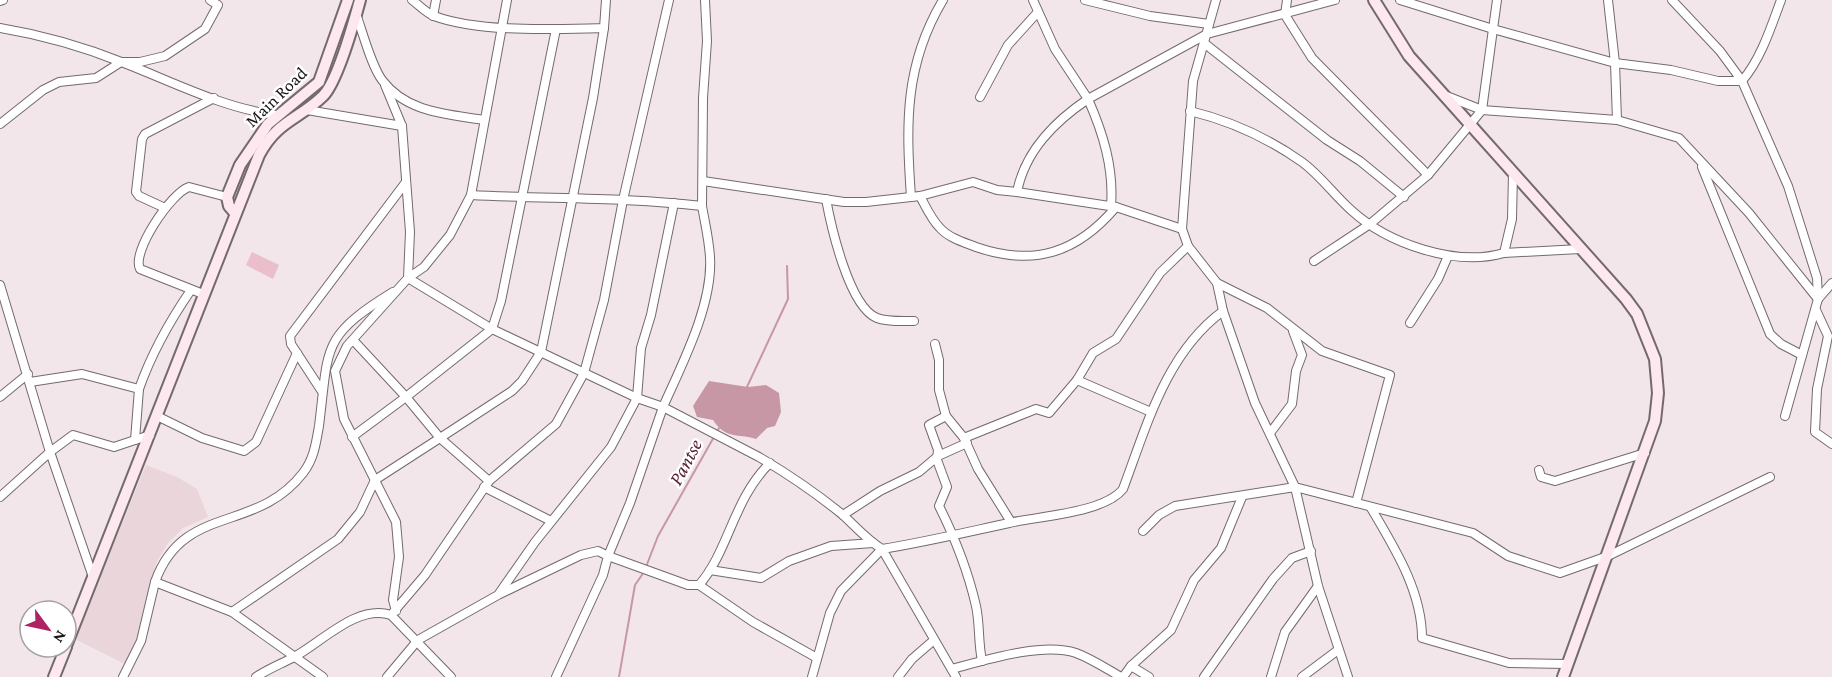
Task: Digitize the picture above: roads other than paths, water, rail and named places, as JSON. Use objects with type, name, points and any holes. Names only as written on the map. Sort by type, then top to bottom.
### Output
[{"type":"street","points":[[0,124],[43,90],[68,80],[96,78],[121,62],[140,62],[165,56],[205,29],[219,3],[210,0]]},
{"type":"street","name":"Main Road","points":[[227,197],[252,144],[276,116],[319,82],[348,0]]},
{"type":"street","points":[[78,616],[259,155],[274,131],[307,110],[324,95],[331,83],[360,0]]},
{"type":"street","points":[[412,0],[433,16],[502,26],[555,29],[604,28]]},
{"type":"street","points":[[433,16],[436,0]]},
{"type":"street","points":[[450,677],[393,613],[399,557],[396,522],[352,437],[337,395],[335,371],[339,359],[353,340],[408,278],[424,267],[450,235],[471,195],[507,0]]},
{"type":"street","points":[[232,612],[338,539],[360,512],[375,480],[512,391],[522,381],[541,352],[594,98],[606,0]]},
{"type":"street","points":[[393,613],[425,575],[487,484],[556,424],[584,373],[604,300],[623,200],[669,0]]},
{"type":"street","points":[[556,677],[603,575],[663,407],[698,323],[708,278],[710,258],[702,206],[703,99],[707,32],[705,0]]},
{"type":"street","points":[[911,197],[908,109],[922,41],[943,0]]},
{"type":"street","points":[[1085,0],[1150,16],[1209,24]]},
{"type":"street","points":[[1216,0],[1193,81],[1182,229],[1188,246],[1217,283],[1268,308],[1322,351],[1390,375],[1356,503]]},
{"type":"street","points":[[1287,0],[1285,15],[1312,58],[1332,81],[1428,175]]},
{"type":"street","points":[[1017,192],[1020,176],[1028,160],[1048,131],[1088,99],[1206,39],[1335,0]]},
{"type":"street","points":[[1374,0],[1409,56],[1626,299],[1637,314],[1655,359],[1658,393],[1655,421],[1563,677]]},
{"type":"street","points":[[1400,0],[1615,63],[1671,69],[1718,81],[1742,81],[1750,72],[1775,19],[1781,0]]},
{"type":"street","points":[[1314,261],[1370,224],[1404,197],[1428,175],[1482,110],[1497,0]]},
{"type":"street","points":[[1608,0],[1615,63],[1617,120]]},
{"type":"street","points":[[1671,0],[1720,51],[1742,81],[1788,186],[1817,278],[1818,299],[1785,416]]},
{"type":"street","points":[[920,196],[940,229],[954,239],[986,250],[1015,256],[1052,253],[1072,245],[1097,228],[1114,207],[1104,138],[1088,99],[1055,49],[1038,13],[1035,1]]},
{"type":"street","points":[[980,97],[1008,45],[1038,13]]},
{"type":"street","points":[[356,14],[402,126],[410,248],[408,278]]},
{"type":"street","points":[[0,28],[67,43],[214,98],[258,113],[276,116]]},
{"type":"street","points":[[352,437],[492,329],[501,301],[555,29]]},
{"type":"street","points":[[1206,39],[1327,140],[1360,161],[1404,197]]},
{"type":"street","points":[[381,79],[402,99],[420,108],[484,120]]},
{"type":"street","points":[[1442,94],[1482,110],[1617,120],[1670,133],[1687,145],[1700,163],[1749,213],[1818,299]]},
{"type":"street","points":[[165,208],[139,196],[136,192],[142,140],[145,134],[214,98]]},
{"type":"street","points":[[307,110],[402,126]]},
{"type":"street","points":[[1190,111],[1221,119],[1276,145],[1312,170],[1351,210],[1370,224],[1400,240],[1448,256],[1470,259],[1504,253],[1580,249]]},
{"type":"street","points":[[1700,163],[1770,334],[1781,344],[1802,355]]},
{"type":"street","points":[[1504,253],[1512,219],[1513,173]]},
{"type":"street","points":[[235,176],[248,180]]},
{"type":"street","points":[[704,181],[826,199],[866,202],[920,196],[974,182],[997,190],[1114,207],[1182,229]]},
{"type":"street","points":[[321,390],[290,339],[292,331],[406,182]]},
{"type":"street","points":[[203,294],[140,269],[138,253],[165,208],[179,193],[189,187],[227,197],[229,206],[235,213]]},
{"type":"street","points":[[471,195],[572,201],[623,200],[702,206]]},
{"type":"street","points":[[826,199],[843,265],[856,295],[869,312],[878,319],[914,321]]},
{"type":"street","points":[[498,595],[551,521],[611,447],[637,398],[641,348],[651,315],[674,203]]},
{"type":"street","points":[[843,515],[880,491],[919,472],[938,456],[966,440],[1036,409],[1049,413],[1077,380],[1093,353],[1116,339],[1160,273],[1188,246]]},
{"type":"street","points":[[1410,323],[1438,279],[1448,256]]},
{"type":"street","points":[[408,278],[492,329],[637,398],[663,407],[770,463],[843,515],[882,549],[956,677]]},
{"type":"street","points":[[1217,283],[1223,311],[1255,403],[1295,487],[1318,586],[1348,677]]},
{"type":"street","points":[[1818,299],[1832,283]]},
{"type":"street","points":[[0,285],[50,452],[93,577]]},
{"type":"street","points":[[123,677],[141,641],[155,582],[162,563],[170,551],[194,531],[265,507],[294,484],[313,456],[327,357],[335,339],[364,309],[398,289]]},
{"type":"street","points":[[135,440],[139,389],[150,356],[170,320],[191,290]]},
{"type":"street","points":[[1815,310],[1828,336],[1817,389],[1815,432],[1832,444]]},
{"type":"street","points":[[812,677],[830,613],[841,591],[882,549],[954,537],[1011,522],[1073,511],[1113,498],[1123,489],[1151,412],[1190,341],[1202,326],[1223,311]]},
{"type":"street","points":[[1270,433],[1292,404],[1302,355],[1292,329]]},
{"type":"street","points":[[353,340],[440,438],[487,484],[551,521]]},
{"type":"street","points":[[936,344],[939,360],[939,390],[946,416],[966,440],[978,469],[1011,522]]},
{"type":"street","points":[[157,416],[202,438],[244,452],[256,442],[297,353]]},
{"type":"street","points":[[0,398],[29,378],[82,374],[139,389]]},
{"type":"street","points":[[1077,380],[1151,412]]},
{"type":"street","points":[[946,416],[929,425],[938,450],[937,460],[947,487],[939,506],[954,537],[975,603],[977,635],[982,661]]},
{"type":"street","points":[[0,496],[73,435],[114,447],[150,435]]},
{"type":"street","points":[[1539,470],[1541,477],[1555,482],[1645,453]]},
{"type":"street","points":[[699,585],[710,570],[749,488],[770,463]]},
{"type":"street","points":[[1143,531],[1159,515],[1175,506],[1295,487],[1473,533],[1508,556],[1553,573],[1584,567],[1770,477]]},
{"type":"street","points":[[952,669],[1017,653],[1066,651],[1077,654],[1122,677],[1171,630],[1194,580],[1221,548],[1242,497]]},
{"type":"street","points":[[1371,508],[1400,560],[1414,592],[1421,611],[1422,638],[1509,663],[1566,664]]},
{"type":"street","points":[[710,570],[761,578],[789,561],[831,546],[873,543]]},
{"type":"street","points":[[387,677],[418,640],[498,595],[581,555],[598,551],[688,585],[699,585],[753,622],[817,658]]},
{"type":"street","points":[[1203,677],[1273,579],[1292,558],[1311,551]]},
{"type":"street","points":[[155,582],[232,612],[323,677]]},
{"type":"street","points":[[1271,677],[1286,632],[1318,586]]},
{"type":"street","points":[[256,677],[349,622],[373,612],[393,613]]},
{"type":"street","points":[[898,677],[912,659],[934,640]]},
{"type":"street","points":[[1302,677],[1338,650]]},
{"type":"street","points":[[54,677],[61,659]]},
{"type":"street","points":[[1131,666],[1149,677]]},
{"type":"waterway","name":"Pantse","points":[[746,389],[788,299],[787,266]]},
{"type":"waterway","name":"Pantse","points":[[619,677],[635,585],[644,572],[658,536],[719,428]]}]
